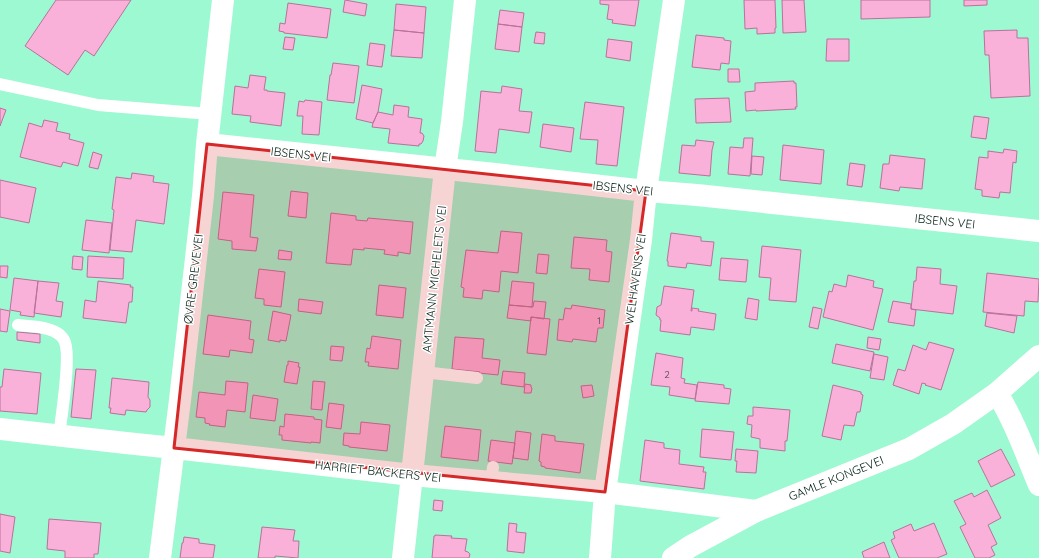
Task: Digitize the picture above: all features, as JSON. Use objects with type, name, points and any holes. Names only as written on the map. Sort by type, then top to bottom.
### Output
[{"type":"street","name":"ØVRE GREVEVEI","points":[[160,558],[203,196],[210,114],[223,0]]},
{"type":"street","name":"AMTMANN MICHELETS VEI","points":[[403,558],[445,169],[453,115],[465,0]]},
{"type":"street","name":"WELHAVENS VEI","points":[[600,558],[605,492],[641,240],[646,191],[674,0]]},
{"type":"street","name":"IBSENS VEI","points":[[207,144],[646,191],[1039,230]]},
{"type":"street","name":"GAMLE KONGEVEI","points":[[672,558],[756,511],[909,449],[953,424],[997,393],[1039,356]]},
{"type":"street","points":[[997,393],[1014,425],[1039,485]]},
{"type":"street","name":"HARRIET BACKERS VEI","points":[[0,429],[412,475],[492,474],[605,492],[756,511]]},
{"type":"lane","points":[[0,84],[98,105],[210,114]]},
{"type":"lane","points":[[18,325],[43,328],[53,331],[60,335],[64,340],[67,356],[59,436]]},
{"type":"lane","points":[[424,372],[477,378]]},
{"type":"highlighted area","points":[[207,144],[646,191],[605,492],[174,448]]},
{"type":"building","points":[[56,0],[131,0],[94,56],[85,50],[68,75],[25,46]]},
{"type":"building","points":[[345,0],[367,4],[365,16],[343,12]]},
{"type":"building","points":[[600,0],[639,0],[635,26],[612,23],[613,20],[607,19],[609,5],[600,4]]},
{"type":"building","points":[[744,0],[775,0],[775,33],[757,34],[757,28],[745,29]]},
{"type":"building","points":[[782,0],[804,0],[806,32],[783,33]]},
{"type":"building","points":[[861,0],[930,0],[930,17],[861,19]]},
{"type":"building","points":[[964,0],[987,0],[987,5],[964,6]]},
{"type":"building","points":[[288,3],[331,9],[327,38],[284,33],[279,31],[280,23],[285,24]]},
{"type":"building","points":[[396,4],[426,7],[424,33],[394,30]]},
{"type":"building","points":[[500,10],[524,13],[522,27],[498,24]]},
{"type":"building","points":[[498,24],[522,27],[519,52],[495,49]]},
{"type":"building","points":[[394,30],[424,33],[422,58],[391,56]]},
{"type":"building","points":[[1017,30],[1017,38],[1028,38],[1030,96],[991,98],[989,55],[985,55],[984,31]]},
{"type":"building","points":[[536,32],[545,33],[544,44],[534,43]]},
{"type":"building","points":[[696,35],[724,38],[724,40],[731,41],[729,64],[721,63],[720,70],[692,67]]},
{"type":"building","points":[[285,37],[295,38],[293,50],[283,49]]},
{"type":"building","points":[[608,39],[632,42],[630,61],[606,57]]},
{"type":"building","points":[[827,39],[849,39],[849,61],[826,61]]},
{"type":"building","points":[[370,43],[385,45],[382,67],[367,65]]},
{"type":"building","points":[[333,63],[359,66],[354,103],[327,100]]},
{"type":"building","points":[[728,69],[739,69],[740,82],[728,82]]},
{"type":"building","points":[[250,75],[266,77],[264,90],[285,93],[281,126],[250,122],[251,116],[232,114],[235,86],[248,88]]},
{"type":"building","points":[[794,81],[794,83],[796,83],[796,109],[746,111],[745,92],[755,91],[755,83]]},
{"type":"building","points":[[362,85],[382,89],[378,112],[373,123],[356,119]]},
{"type":"building","points":[[502,86],[522,89],[519,111],[532,112],[529,133],[499,129],[496,153],[475,151],[481,91],[501,93]]},
{"type":"building","points":[[729,98],[731,122],[696,123],[695,99]]},
{"type":"building","points":[[305,100],[322,102],[319,135],[302,134],[303,116],[297,116],[299,101],[304,102]]},
{"type":"building","points":[[585,102],[624,107],[617,166],[596,164],[598,140],[580,139]]},
{"type":"building","points":[[394,105],[409,107],[408,117],[422,119],[420,133],[424,136],[423,141],[419,144],[419,146],[388,143],[390,129],[372,127],[378,112],[393,115]]},
{"type":"building","points":[[0,108],[6,110],[0,126]]},
{"type":"building","points":[[974,116],[989,118],[986,139],[971,137]]},
{"type":"building","points":[[44,120],[58,123],[56,131],[70,134],[69,139],[84,143],[78,166],[63,162],[61,167],[20,157],[29,123],[42,127]]},
{"type":"building","points":[[543,124],[574,128],[571,152],[540,147]]},
{"type":"building","points":[[744,138],[753,138],[750,176],[728,174],[730,147],[743,148]]},
{"type":"building","points":[[696,140],[714,142],[710,176],[679,173],[682,145],[695,146]]},
{"type":"building","points":[[783,145],[824,150],[821,184],[780,180]]},
{"type":"building","points":[[1004,149],[1017,151],[1016,163],[1013,162],[1010,193],[1000,192],[999,198],[982,196],[982,190],[975,189],[979,157],[988,158],[988,151],[1003,153]]},
{"type":"building","points":[[93,152],[102,155],[98,169],[89,167]]},
{"type":"building","points":[[890,155],[925,159],[922,189],[900,187],[899,191],[880,188],[883,164],[889,164]]},
{"type":"building","points":[[752,156],[764,157],[762,175],[751,174]]},
{"type":"building","points":[[850,163],[865,165],[862,187],[847,185]]},
{"type":"building","points":[[132,173],[154,176],[153,182],[169,184],[164,224],[136,220],[132,252],[110,250],[114,210],[112,209],[116,177],[131,179]]},
{"type":"building","points":[[0,180],[36,188],[29,223],[0,217]]},
{"type":"building","points":[[291,191],[308,193],[306,218],[288,216]]},
{"type":"building","points":[[223,192],[254,195],[250,237],[258,238],[256,251],[232,249],[232,241],[218,239]]},
{"type":"building","points":[[331,213],[356,216],[356,220],[367,221],[368,218],[413,222],[410,254],[398,252],[398,256],[384,254],[385,250],[364,248],[364,250],[353,249],[351,265],[326,263]]},
{"type":"building","points":[[86,220],[112,223],[109,253],[82,250]]},
{"type":"building","points":[[501,231],[522,233],[518,273],[501,271],[499,292],[483,290],[482,299],[463,297],[464,288],[461,287],[466,250],[498,253]]},
{"type":"building","points":[[671,233],[701,237],[701,241],[714,242],[711,266],[687,263],[686,268],[668,266],[667,261]]},
{"type":"building","points":[[574,237],[607,240],[606,251],[612,252],[609,282],[589,280],[590,269],[571,268]]},
{"type":"building","points":[[762,246],[801,250],[796,302],[769,300],[771,278],[759,277]]},
{"type":"building","points":[[279,250],[292,252],[291,260],[278,259]]},
{"type":"building","points":[[538,254],[549,255],[547,274],[536,273]]},
{"type":"building","points":[[73,256],[83,257],[82,270],[72,269]]},
{"type":"building","points":[[88,256],[124,258],[123,279],[87,277]]},
{"type":"building","points":[[721,258],[748,260],[746,282],[719,280]]},
{"type":"building","points":[[0,266],[8,266],[7,278],[0,277]]},
{"type":"building","points":[[917,267],[941,269],[940,284],[957,286],[953,314],[911,309]]},
{"type":"building","points":[[259,269],[285,272],[281,307],[264,305],[264,299],[255,298]]},
{"type":"building","points":[[987,273],[1039,279],[1038,302],[1025,301],[1024,316],[983,312]]},
{"type":"building","points":[[848,275],[874,281],[873,287],[883,289],[873,330],[823,317],[829,291],[832,292],[834,284],[846,287]]},
{"type":"building","points":[[14,278],[38,281],[34,317],[20,315],[21,312],[10,310]]},
{"type":"building","points":[[38,281],[59,283],[56,301],[63,302],[61,317],[34,313]]},
{"type":"building","points":[[98,281],[131,285],[130,287],[133,287],[132,302],[129,302],[126,323],[83,318],[85,300],[96,302]]},
{"type":"building","points":[[512,281],[534,283],[532,307],[509,305]]},
{"type":"building","points":[[379,285],[406,288],[403,318],[376,315]]},
{"type":"building","points":[[664,286],[694,290],[691,311],[692,308],[699,309],[698,311],[716,314],[714,330],[691,327],[690,335],[660,331],[661,320],[656,315],[657,307],[661,305]]},
{"type":"building","points":[[748,298],[759,300],[757,320],[745,318]]},
{"type":"building","points":[[299,299],[323,302],[321,314],[298,311]]},
{"type":"building","points":[[534,301],[546,302],[544,319],[531,317],[531,321],[507,318],[509,305],[533,307]]},
{"type":"building","points":[[893,301],[911,304],[911,309],[916,310],[914,326],[888,322]]},
{"type":"building","points":[[572,305],[605,310],[603,328],[598,328],[596,342],[573,339],[572,342],[557,340],[559,319],[563,320],[565,308],[571,309]]},
{"type":"building","points":[[813,307],[822,309],[818,329],[809,327]]},
{"type":"building","points":[[0,309],[10,311],[7,332],[0,331]]},
{"type":"building","points":[[273,311],[291,315],[286,341],[280,340],[280,342],[268,340]]},
{"type":"building","points":[[987,313],[1017,316],[1014,333],[985,326]]},
{"type":"building","points":[[208,315],[251,321],[249,339],[254,340],[252,353],[230,350],[229,357],[203,354]]},
{"type":"building","points":[[531,317],[550,319],[546,355],[527,353]]},
{"type":"building","points":[[17,332],[40,334],[40,343],[17,340]]},
{"type":"building","points":[[372,336],[401,340],[398,369],[368,366],[369,362],[365,362],[367,348],[370,349]]},
{"type":"building","points":[[455,337],[484,339],[482,358],[500,360],[498,375],[452,369]]},
{"type":"building","points":[[868,337],[881,339],[879,350],[867,348]]},
{"type":"building","points":[[929,342],[954,349],[941,390],[922,383],[919,394],[893,385],[898,369],[905,371],[913,345],[926,350]]},
{"type":"building","points":[[836,344],[874,352],[870,371],[832,363]]},
{"type":"building","points":[[331,346],[344,347],[342,361],[330,360]]},
{"type":"building","points":[[656,353],[683,358],[681,378],[685,379],[684,383],[697,385],[695,399],[669,395],[670,387],[651,385]]},
{"type":"building","points":[[874,354],[888,357],[884,380],[870,378]]},
{"type":"building","points":[[288,361],[299,363],[298,367],[300,367],[297,384],[284,382]]},
{"type":"building","points":[[4,369],[41,373],[37,414],[0,411],[0,387],[2,387]]},
{"type":"building","points":[[76,369],[96,370],[91,419],[71,417]]},
{"type":"building","points":[[503,371],[525,373],[524,387],[501,384]]},
{"type":"building","points":[[112,378],[149,382],[148,397],[150,400],[150,407],[146,412],[126,410],[125,415],[110,413],[111,408],[109,408]]},
{"type":"building","points":[[226,381],[248,383],[245,412],[227,410],[225,427],[209,425],[210,424],[205,423],[205,418],[196,417],[199,392],[225,395]]},
{"type":"building","points":[[313,381],[325,382],[322,410],[311,409]]},
{"type":"building","points":[[698,382],[724,385],[724,388],[731,389],[729,404],[695,401]]},
{"type":"building","points":[[525,384],[531,385],[531,393],[524,393]]},
{"type":"building","points":[[592,385],[594,396],[583,398],[581,386]]},
{"type":"building","points":[[833,385],[861,392],[863,395],[860,412],[857,412],[854,426],[844,425],[841,440],[822,436]]},
{"type":"building","points":[[253,395],[278,399],[275,421],[250,418]]},
{"type":"building","points":[[329,403],[344,405],[341,429],[326,427]]},
{"type":"building","points":[[753,407],[790,410],[787,441],[785,441],[785,451],[760,448],[760,439],[751,437],[752,425],[747,424],[748,416],[753,416]]},
{"type":"building","points":[[285,414],[314,417],[314,419],[322,420],[320,443],[282,440],[282,435],[279,435],[280,426],[284,427]]},
{"type":"building","points":[[361,422],[390,425],[387,451],[343,445],[344,433],[360,434]]},
{"type":"building","points":[[445,426],[481,430],[478,461],[441,457]]},
{"type":"building","points":[[702,429],[734,432],[731,460],[700,457]]},
{"type":"building","points":[[516,431],[531,433],[528,460],[513,458]]},
{"type":"building","points":[[542,434],[555,436],[555,441],[584,444],[580,473],[545,468],[541,466],[541,462],[539,461]]},
{"type":"building","points":[[491,440],[515,443],[512,464],[488,461]]},
{"type":"building","points":[[645,440],[664,443],[664,448],[680,450],[679,464],[704,467],[703,472],[706,472],[704,489],[640,481]]},
{"type":"building","points":[[736,449],[758,451],[756,473],[736,472]]},
{"type":"building","points":[[1001,449],[1015,475],[991,487],[978,461]]},
{"type":"building","points":[[987,490],[1001,518],[988,525],[997,544],[991,547],[995,555],[989,558],[975,558],[960,527],[966,524],[954,501],[972,493],[974,497]]},
{"type":"building","points":[[434,500],[443,501],[442,511],[433,510]]},
{"type":"building","points":[[0,514],[15,517],[10,553],[0,551]]},
{"type":"building","points":[[49,519],[101,523],[98,554],[94,554],[94,558],[65,558],[65,551],[47,549]]},
{"type":"building","points":[[509,523],[517,524],[516,532],[526,533],[524,553],[507,551]]},
{"type":"building","points":[[934,523],[947,554],[937,558],[899,558],[891,540],[895,538],[893,532],[911,524],[914,531]]},
{"type":"building","points":[[262,527],[295,530],[293,541],[299,541],[298,558],[275,556],[275,558],[258,558]]},
{"type":"building","points":[[435,535],[467,539],[465,551],[470,554],[469,558],[432,558]]},
{"type":"building","points":[[184,537],[199,539],[199,543],[215,545],[213,558],[180,558]]},
{"type":"building","points":[[884,542],[890,558],[864,558],[862,552]]}]
